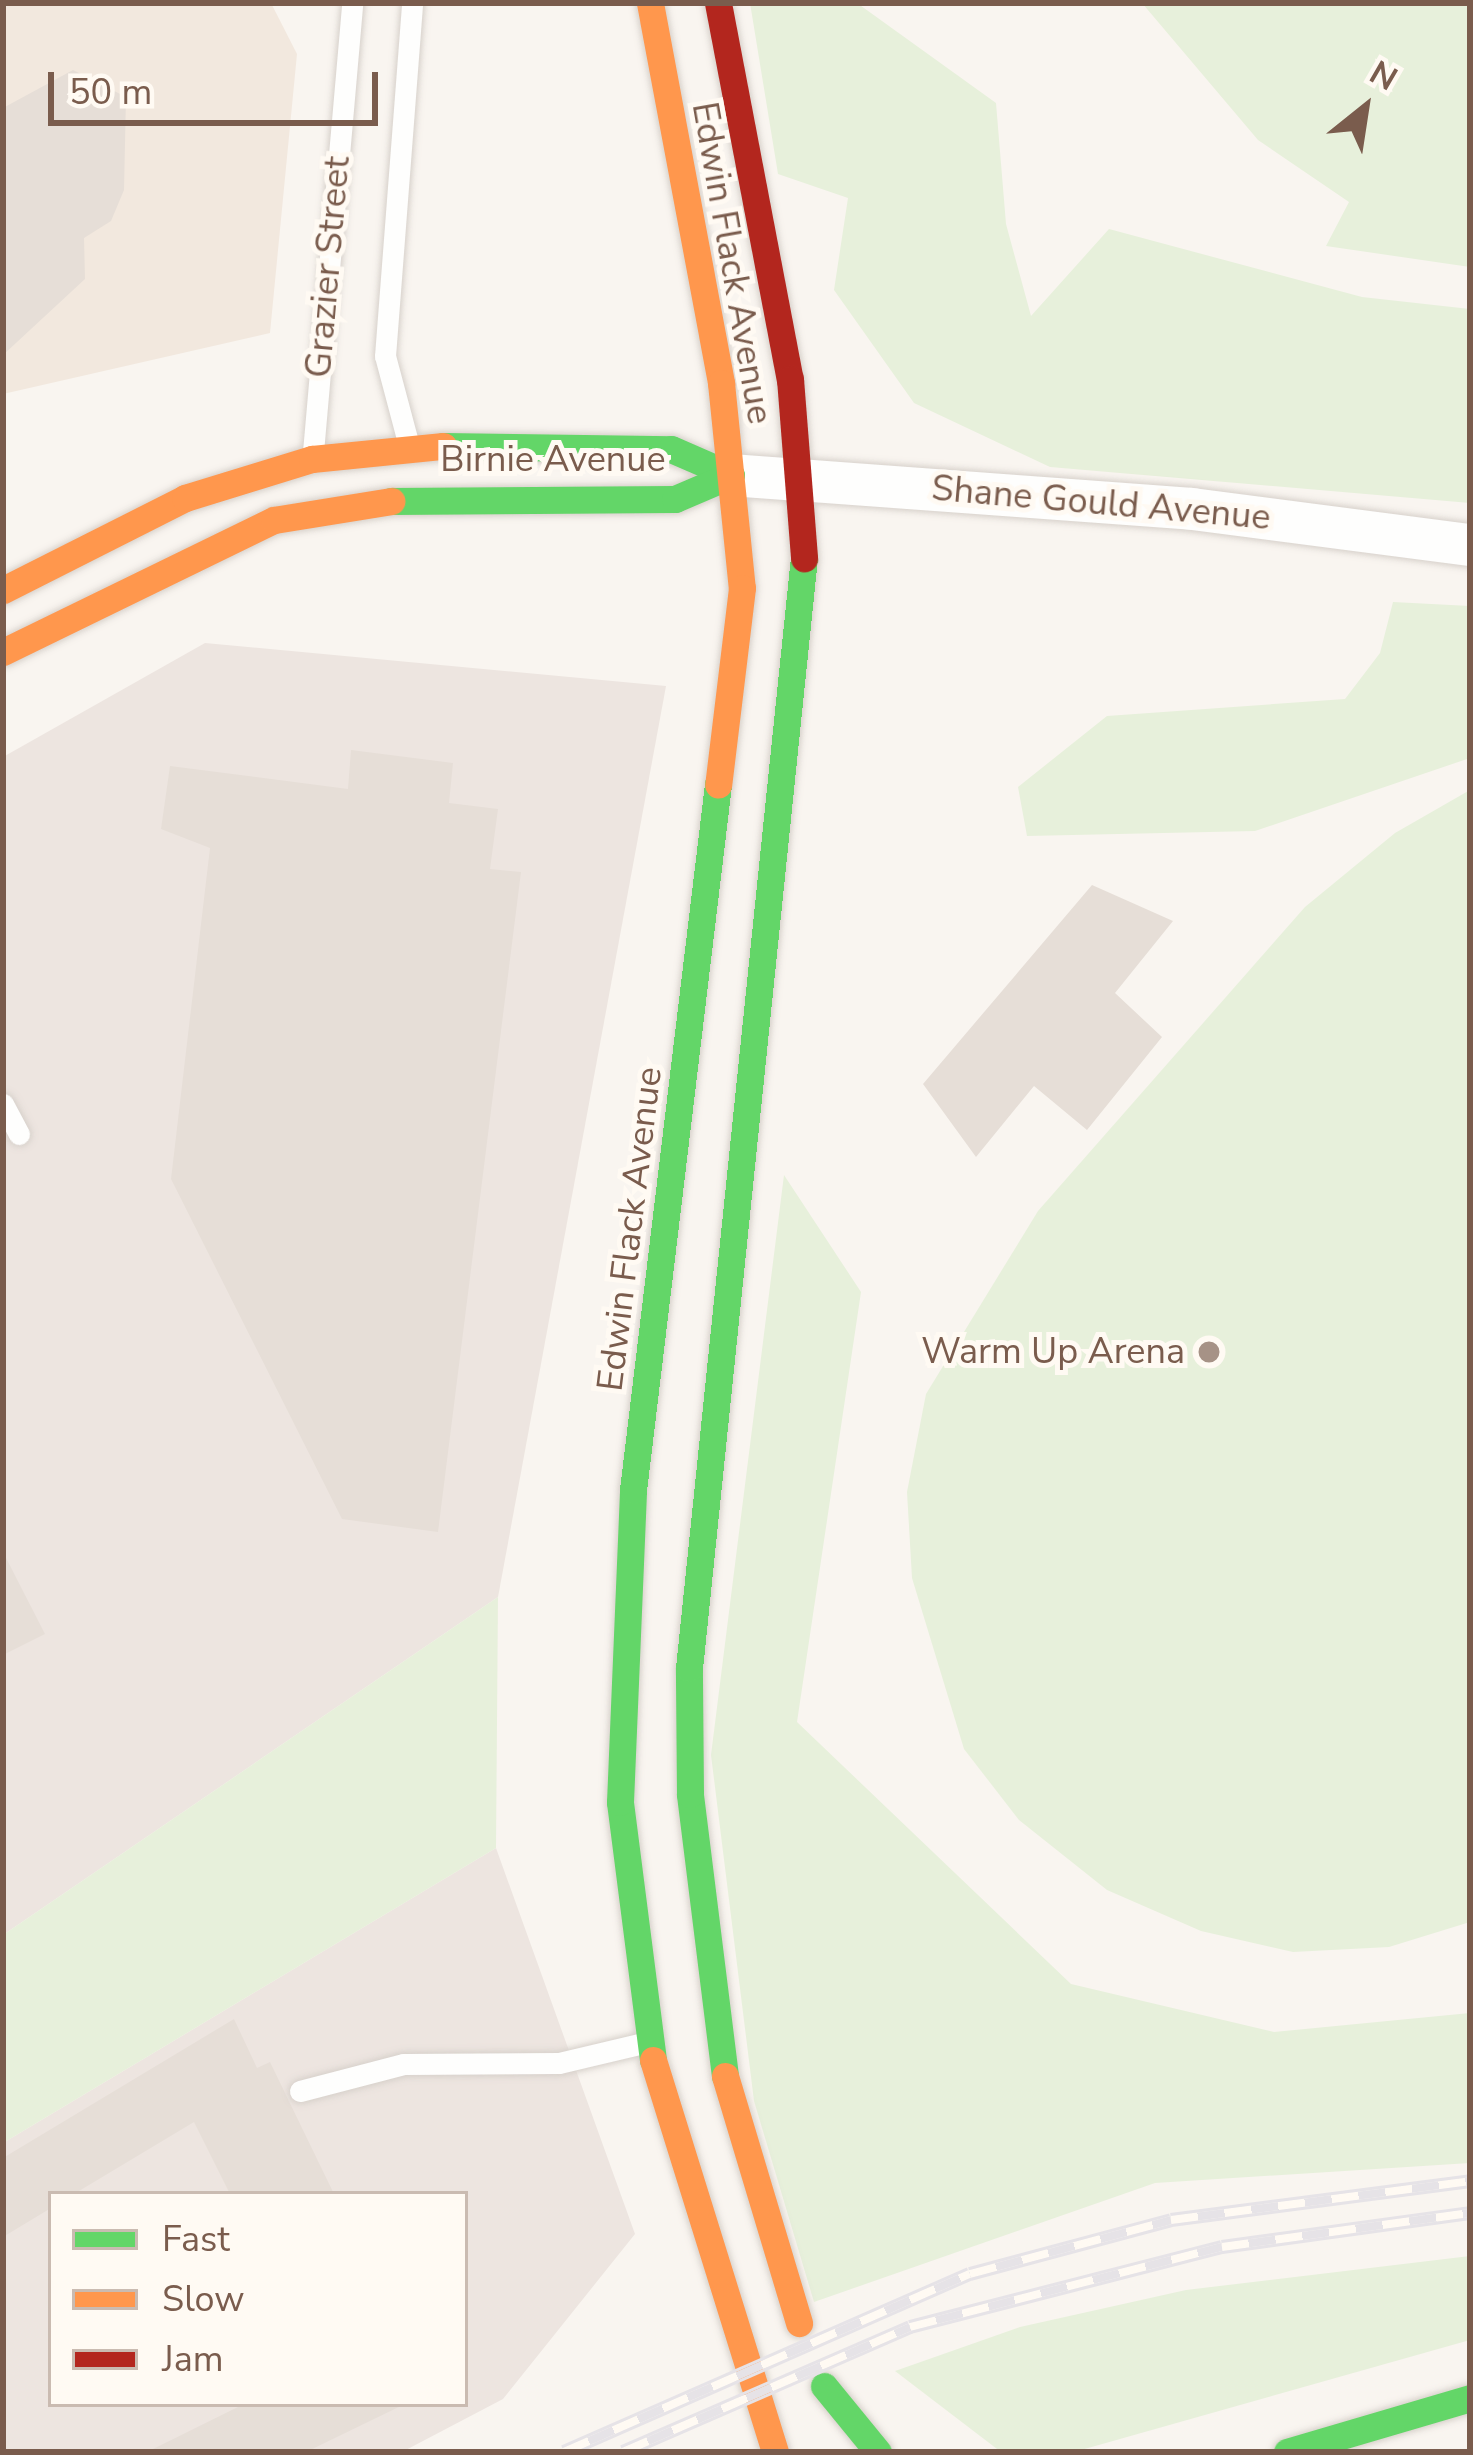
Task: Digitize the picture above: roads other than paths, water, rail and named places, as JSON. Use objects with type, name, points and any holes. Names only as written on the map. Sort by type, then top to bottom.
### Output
[{"type":"street","name":"Edwin Flack Avenue","points":[[650,3],[731,475],[742,588],[734,709],[619,1678],[620,1802],[648,2042],[696,2237],[775,2452]]},
{"type":"street","name":"Edwin Flack Avenue","points":[[718,3],[798,480],[807,596],[797,740],[689,1668],[698,1922],[715,2028],[743,2163],[799,2324]]},
{"type":"street","name":"Birnie Avenue","points":[[3,590],[185,498],[312,459],[409,446],[671,449],[731,475]]},
{"type":"street","points":[[349,454],[356,502]]},
{"type":"street","name":"Birnie Avenue","points":[[3,652],[189,552],[356,502],[675,499],[731,475]]},
{"type":"street","name":"Shane Gould Avenue","points":[[731,475],[1192,509],[1470,545]]},
{"type":"street","points":[[648,2042],[715,2028]]},
{"type":"street","points":[[824,2386],[859,2445]]},
{"type":"street","points":[[1287,2452],[1470,2398]]},
{"type":"lane","name":"Grazier Street","points":[[312,459],[352,3]]},
{"type":"lane","points":[[409,446],[385,356],[412,3]]},
{"type":"lane","points":[[3,1104],[19,1134]]},
{"type":"lane","points":[[301,2091],[404,2065],[559,2063],[648,2042]]},
{"type":"railway","points":[[564,2452],[970,2274],[1171,2220],[1470,2181]]},
{"type":"railway","points":[[623,2452],[910,2327],[1222,2247],[1470,2213]]},
{"type":"place","name":"Warm Up Arena","points":[[1209,1352]]}]
